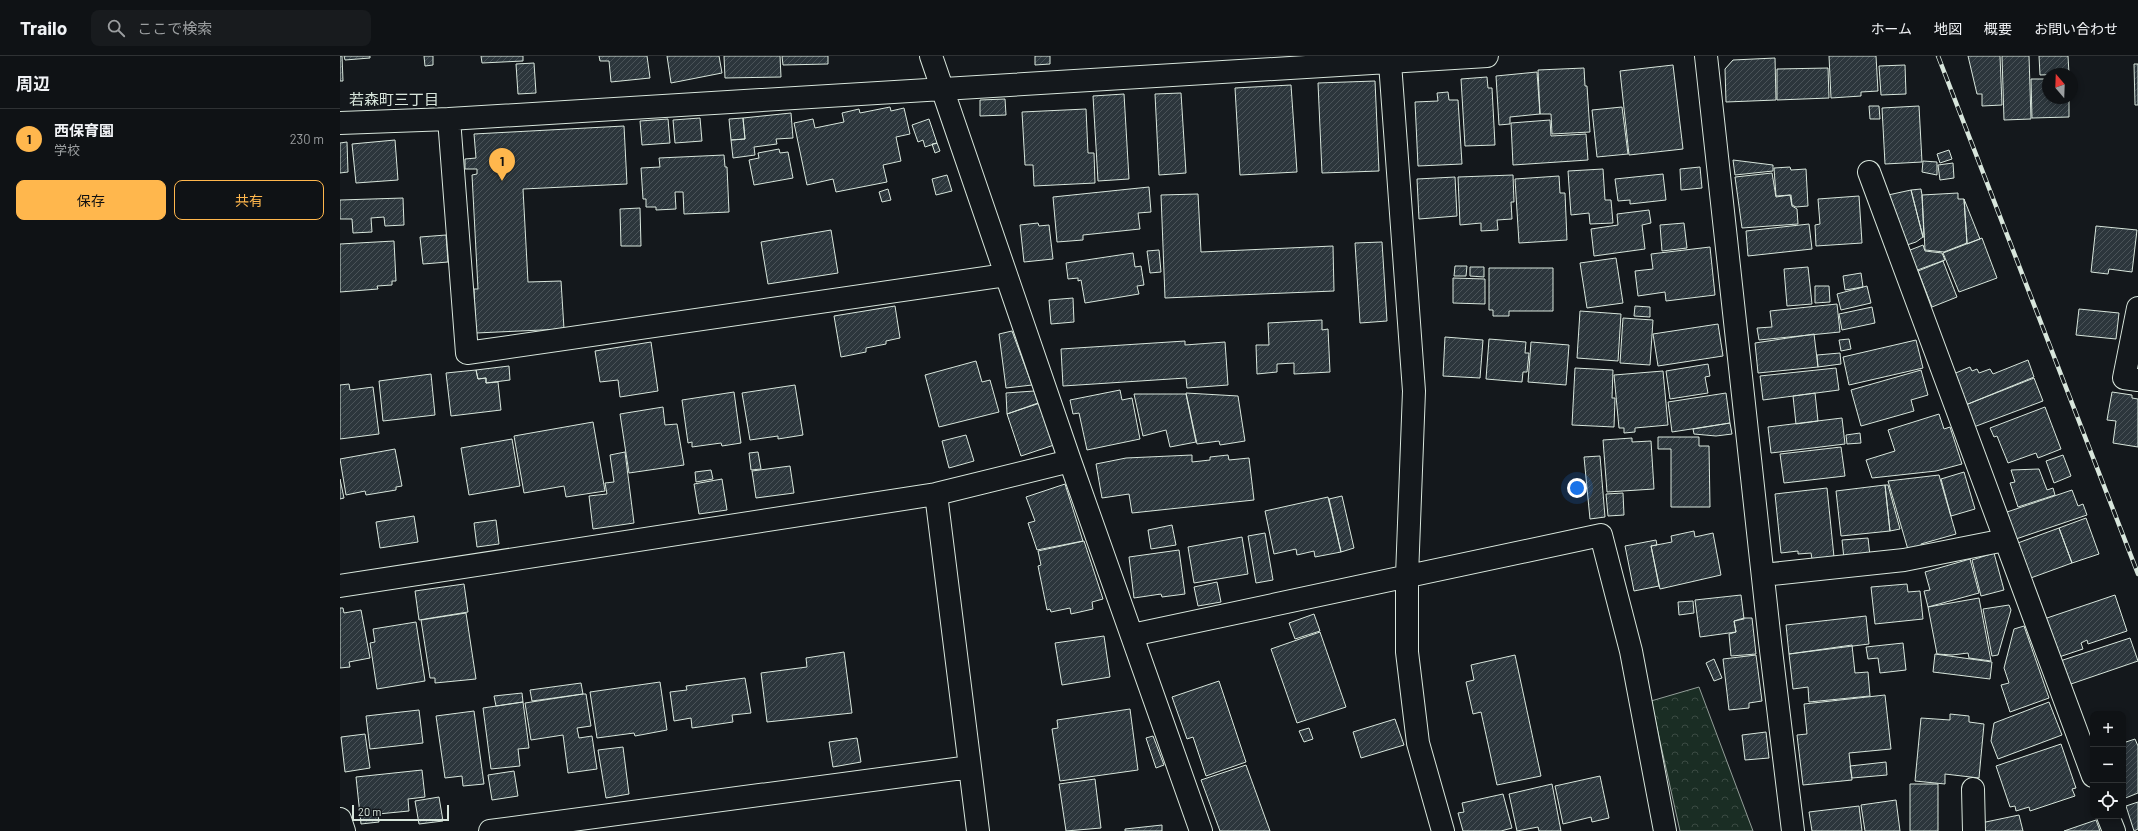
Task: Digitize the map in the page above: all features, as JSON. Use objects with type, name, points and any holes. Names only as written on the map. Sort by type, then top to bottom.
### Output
[{"type":"street","points":[[932,56],[942,89],[1070,460],[1202,831]]},
{"type":"street","points":[[340,123],[449,119],[1487,56]]},
{"type":"street","points":[[1706,56],[1763,575],[1793,831]]},
{"type":"street","points":[[1390,63],[1414,390],[1407,576],[1408,652],[1418,743],[1443,831]]},
{"type":"street","points":[[449,119],[466,353],[1006,275]]},
{"type":"street","points":[[1869,172],[2090,768]]},
{"type":"street","points":[[2138,308],[2124,378],[2138,380]]},
{"type":"street","points":[[340,586],[936,494],[1070,460]]},
{"type":"street","points":[[936,494],[978,831]]},
{"type":"street","points":[[1132,636],[1601,535],[1631,651],[1665,831]]},
{"type":"street","points":[[1763,575],[1904,560],[2005,540]]},
{"type":"street","points":[[490,831],[970,767]]},
{"type":"street","points":[[1974,789],[1974,831]]},
{"type":"street","points":[[340,819],[344,831]]},
{"type":"street","points":[[2109,819],[2114,831]]},
{"type":"green space","points":[[1699,687],[1753,831],[1680,831],[1651,701]]},
{"type":"building","points":[[340,56],[342,56],[343,81],[340,81]]},
{"type":"building","points":[[344,56],[370,56],[370,58],[345,60]]},
{"type":"building","points":[[424,56],[433,56],[433,65],[425,66]]},
{"type":"building","points":[[481,56],[523,56],[523,61],[482,63]]},
{"type":"building","points":[[599,56],[647,56],[650,78],[611,82],[609,61],[600,61]]},
{"type":"building","points":[[667,56],[719,56],[722,73],[671,83]]},
{"type":"building","points":[[724,56],[780,56],[781,77],[725,78]]},
{"type":"building","points":[[782,56],[828,56],[828,64],[783,65]]},
{"type":"building","points":[[1035,56],[1050,56],[1050,64],[1035,65]]},
{"type":"building","points":[[1829,56],[1876,56],[1878,91],[1861,92],[1861,96],[1831,98]]},
{"type":"building","points":[[1968,56],[2000,56],[2002,105],[1982,106],[1982,94],[1977,94]]},
{"type":"building","points":[[2002,56],[2029,56],[2031,119],[2004,120]]},
{"type":"building","points":[[2039,56],[2068,56],[2069,68],[2042,68],[2042,75],[2040,75]]},
{"type":"building","points":[[1775,58],[1776,100],[1726,102],[1725,69],[1733,60]]},
{"type":"building","points":[[534,63],[536,93],[518,94],[516,64]]},
{"type":"building","points":[[2134,64],[2138,64],[2138,105],[2135,105]]},
{"type":"building","points":[[1673,65],[1683,149],[1629,155],[1620,71]]},
{"type":"building","points":[[1905,65],[1906,94],[1881,95],[1879,66]]},
{"type":"building","points":[[1584,68],[1585,86],[1587,86],[1590,132],[1552,134],[1551,114],[1540,114],[1538,70]]},
{"type":"building","points":[[1828,68],[1829,98],[1777,100],[1777,69]]},
{"type":"building","points":[[1537,72],[1540,114],[1510,117],[1510,124],[1499,125],[1496,76]]},
{"type":"building","points":[[1487,77],[1488,88],[1492,88],[1495,145],[1465,146],[1461,79]]},
{"type":"building","points":[[2031,79],[2042,79],[2042,104],[2069,104],[2069,117],[2032,118]]},
{"type":"building","points":[[1375,81],[1379,171],[1322,173],[1318,83]]},
{"type":"building","points":[[1291,85],[1297,172],[1240,175],[1235,88]]},
{"type":"building","points":[[1448,92],[1449,100],[1458,100],[1462,164],[1418,166],[1415,102],[1438,101],[1437,93]]},
{"type":"building","points":[[1181,93],[1186,173],[1159,175],[1155,94]]},
{"type":"building","points":[[1124,94],[1129,179],[1098,181],[1093,96]]},
{"type":"building","points":[[1005,99],[1006,115],[980,116],[980,100]]},
{"type":"building","points":[[1869,106],[1879,106],[1880,119],[1870,119]]},
{"type":"building","points":[[1919,106],[1922,162],[1885,164],[1882,108]]},
{"type":"building","points":[[890,107],[891,111],[904,108],[910,134],[896,137],[901,161],[883,165],[887,182],[836,192],[833,179],[807,185],[794,123],[813,119],[815,128],[844,122],[842,113],[859,109],[860,113]]},
{"type":"building","points":[[1622,107],[1628,154],[1597,157],[1592,110]]},
{"type":"building","points":[[1086,109],[1088,153],[1094,153],[1095,183],[1034,186],[1033,165],[1025,165],[1022,112]]},
{"type":"building","points":[[791,113],[793,138],[776,139],[777,144],[754,147],[755,155],[733,158],[731,140],[745,139],[743,118]]},
{"type":"building","points":[[700,118],[702,141],[675,143],[673,120]]},
{"type":"building","points":[[743,118],[745,139],[731,140],[729,119]]},
{"type":"building","points":[[668,119],[670,143],[642,145],[640,121]]},
{"type":"building","points":[[929,119],[937,143],[925,147],[923,140],[918,142],[912,125]]},
{"type":"building","points":[[1550,120],[1551,136],[1586,134],[1588,160],[1513,165],[1511,123]]},
{"type":"building","points":[[624,126],[627,184],[523,189],[528,282],[561,281],[564,329],[476,333],[474,289],[478,289],[472,175],[477,174],[477,169],[465,169],[465,159],[476,158],[474,134]]},
{"type":"building","points":[[395,140],[398,180],[356,183],[352,144]]},
{"type":"building","points":[[347,142],[348,172],[340,173],[340,143]]},
{"type":"building","points":[[937,143],[940,151],[935,153],[932,144]]},
{"type":"building","points":[[779,149],[780,153],[788,152],[793,178],[754,185],[749,160],[759,158],[758,153]]},
{"type":"building","points":[[1949,150],[1952,159],[1940,163],[1937,154]]},
{"type":"building","points":[[724,155],[725,167],[727,167],[729,212],[684,214],[683,192],[675,192],[676,209],[656,210],[656,207],[646,207],[646,199],[643,199],[641,168],[660,167],[659,158]]},
{"type":"building","points":[[1733,160],[1773,165],[1773,171],[1735,175]]},
{"type":"building","points":[[1923,161],[1937,162],[1937,175],[1922,172]]},
{"type":"building","points":[[1953,163],[1954,178],[1940,180],[1938,165]]},
{"type":"building","points":[[1700,167],[1702,188],[1681,190],[1680,169]]},
{"type":"building","points":[[1790,167],[1791,170],[1806,169],[1808,206],[1796,207],[1792,205],[1791,195],[1776,196],[1774,168]]},
{"type":"building","points":[[1603,169],[1605,200],[1611,200],[1613,223],[1590,224],[1589,213],[1571,215],[1568,171]]},
{"type":"building","points":[[1772,173],[1776,197],[1790,195],[1792,206],[1797,209],[1798,224],[1742,228],[1735,177]]},
{"type":"building","points":[[1663,174],[1666,200],[1630,204],[1630,200],[1618,201],[1615,179]]},
{"type":"building","points":[[947,175],[952,191],[936,195],[932,179]]},
{"type":"building","points":[[1513,175],[1514,202],[1511,202],[1512,219],[1497,220],[1498,230],[1481,231],[1481,223],[1460,225],[1458,177]]},
{"type":"building","points":[[1559,176],[1560,193],[1565,193],[1567,240],[1519,243],[1515,179]]},
{"type":"building","points":[[1455,177],[1457,216],[1419,219],[1417,179]]},
{"type":"building","points":[[1149,187],[1151,212],[1138,213],[1140,229],[1083,235],[1083,240],[1057,242],[1053,197]]},
{"type":"building","points":[[888,189],[891,200],[882,202],[879,192]]},
{"type":"building","points":[[1921,189],[1922,195],[1924,237],[1911,190]]},
{"type":"building","points":[[1911,190],[1923,237],[1916,242],[1901,247],[1888,195]]},
{"type":"building","points":[[1958,193],[1958,199],[1964,199],[1967,243],[1944,252],[1925,250],[1922,195]]},
{"type":"building","points":[[1198,194],[1201,252],[1333,246],[1334,291],[1165,298],[1161,195]]},
{"type":"building","points":[[1859,196],[1862,243],[1816,246],[1815,225],[1820,224],[1818,199]]},
{"type":"building","points":[[403,198],[404,225],[385,226],[384,217],[371,218],[372,232],[353,233],[352,219],[340,219],[340,200]]},
{"type":"building","points":[[1964,199],[1980,239],[1967,244],[1967,243]]},
{"type":"building","points":[[640,208],[641,246],[621,246],[620,209]]},
{"type":"building","points":[[1649,210],[1651,223],[1642,225],[1645,249],[1594,256],[1591,229],[1618,225],[1617,214]]},
{"type":"building","points":[[1038,223],[1039,226],[1049,225],[1053,259],[1024,262],[1020,225]]},
{"type":"building","points":[[1684,223],[1687,248],[1662,251],[1660,225]]},
{"type":"building","points":[[1809,224],[1812,249],[1748,256],[1746,231]]},
{"type":"building","points":[[2096,226],[2137,230],[2132,272],[2109,269],[2108,274],[2091,272]]},
{"type":"building","points":[[831,230],[838,273],[768,284],[761,242]]},
{"type":"building","points":[[446,235],[448,262],[423,264],[420,237]]},
{"type":"building","points":[[1982,238],[1997,278],[1959,292],[1943,253]]},
{"type":"building","points":[[394,241],[396,281],[392,281],[392,285],[377,286],[378,289],[340,292],[340,244]]},
{"type":"building","points":[[1382,242],[1387,321],[1360,323],[1355,243]]},
{"type":"building","points":[[1923,245],[1925,251],[1942,253],[1945,260],[1912,272],[1905,252]]},
{"type":"building","points":[[1710,247],[1715,295],[1666,301],[1665,292],[1638,296],[1635,271],[1653,269],[1651,254]]},
{"type":"building","points":[[1159,250],[1161,272],[1150,273],[1147,251]]},
{"type":"building","points":[[1133,253],[1135,267],[1141,266],[1144,285],[1137,286],[1139,294],[1085,303],[1081,280],[1078,281],[1078,278],[1068,279],[1066,263]]},
{"type":"building","points":[[1616,258],[1623,303],[1587,308],[1580,263]]},
{"type":"building","points":[[1943,261],[1957,297],[1932,307],[1918,271]]},
{"type":"building","points":[[1455,266],[1467,266],[1466,276],[1454,276]]},
{"type":"building","points":[[1470,267],[1484,267],[1484,277],[1470,276]]},
{"type":"building","points":[[1808,267],[1812,304],[1787,306],[1784,269]]},
{"type":"building","points":[[1489,268],[1553,268],[1553,311],[1509,311],[1509,316],[1493,316],[1493,310],[1489,310]]},
{"type":"building","points":[[1861,273],[1863,287],[1845,290],[1843,276]]},
{"type":"building","points":[[1453,278],[1485,279],[1485,304],[1453,303]]},
{"type":"building","points":[[1815,286],[1829,286],[1830,302],[1815,303]]},
{"type":"building","points":[[1867,286],[1871,303],[1841,310],[1837,294]]},
{"type":"building","points":[[1073,298],[1074,322],[1051,324],[1049,300]]},
{"type":"building","points":[[1837,304],[1840,332],[1759,340],[1757,328],[1772,327],[1770,311]]},
{"type":"building","points":[[895,306],[900,338],[886,341],[886,344],[866,348],[866,352],[841,357],[834,316]]},
{"type":"building","points":[[1635,306],[1650,307],[1650,317],[1634,316]]},
{"type":"building","points":[[1872,307],[1875,323],[1842,330],[1839,314]]},
{"type":"building","points":[[2079,309],[2119,313],[2116,339],[2076,335]]},
{"type":"building","points":[[1580,311],[1621,314],[1618,361],[1577,358]]},
{"type":"building","points":[[1623,318],[1653,320],[1650,365],[1620,363]]},
{"type":"building","points":[[1322,320],[1322,330],[1328,329],[1330,372],[1294,374],[1294,363],[1277,364],[1277,372],[1257,374],[1256,345],[1269,345],[1268,323]]},
{"type":"building","points":[[1718,324],[1723,356],[1658,366],[1653,334]]},
{"type":"building","points":[[1012,331],[1032,385],[1006,388],[999,334]]},
{"type":"building","points":[[1814,334],[1818,367],[1758,373],[1755,343]]},
{"type":"building","points":[[1445,337],[1483,340],[1480,378],[1443,376]]},
{"type":"building","points":[[1489,339],[1526,342],[1525,353],[1529,353],[1527,372],[1523,372],[1522,382],[1486,379]]},
{"type":"building","points":[[1849,339],[1851,349],[1841,351],[1839,340]]},
{"type":"building","points":[[1916,340],[1923,368],[1849,385],[1843,357]]},
{"type":"building","points":[[1185,341],[1185,345],[1225,342],[1228,385],[1187,388],[1186,378],[1063,386],[1061,349]]},
{"type":"building","points":[[651,342],[658,391],[620,397],[618,380],[600,382],[595,351]]},
{"type":"building","points":[[1531,342],[1569,345],[1566,385],[1528,382]]},
{"type":"building","points":[[1840,353],[1841,364],[1818,367],[1817,355]]},
{"type":"building","points":[[2028,360],[2034,377],[1963,406],[1951,375],[1970,367],[1972,371],[1977,369],[1979,373],[1990,369],[1993,374]]},
{"type":"building","points":[[976,361],[982,382],[990,380],[999,412],[939,427],[925,375]]},
{"type":"building","points":[[1708,364],[1710,376],[1705,377],[1708,393],[1670,399],[1666,371]]},
{"type":"building","points":[[509,366],[510,380],[486,383],[486,378],[478,379],[476,370]]},
{"type":"building","points":[[1575,368],[1613,370],[1612,398],[1615,398],[1614,427],[1572,425]]},
{"type":"building","points":[[1836,368],[1839,390],[1763,400],[1760,376]]},
{"type":"building","points":[[476,370],[478,379],[486,378],[486,383],[498,382],[501,410],[451,416],[446,373]]},
{"type":"building","points":[[1921,370],[1928,395],[1911,400],[1914,411],[1861,426],[1851,390]]},
{"type":"building","points":[[1663,371],[1668,425],[1635,428],[1635,432],[1624,433],[1624,428],[1619,428],[1614,375]]},
{"type":"building","points":[[431,374],[435,415],[383,421],[379,381]]},
{"type":"building","points":[[2034,378],[2043,401],[1971,428],[1963,406]]},
{"type":"building","points":[[349,384],[350,390],[373,387],[379,434],[340,439],[340,385]]},
{"type":"building","points":[[795,385],[803,435],[778,439],[778,436],[750,440],[742,393]]},
{"type":"building","points":[[1120,390],[1122,400],[1132,398],[1140,439],[1087,450],[1079,413],[1073,414],[1070,400]]},
{"type":"building","points":[[1034,391],[1038,403],[1007,414],[1006,393]]},
{"type":"building","points":[[734,392],[741,443],[722,446],[721,443],[692,447],[692,442],[688,443],[682,400]]},
{"type":"building","points":[[2112,392],[2132,395],[2132,398],[2138,399],[2138,447],[2113,443],[2116,421],[2107,420]]},
{"type":"building","points":[[1186,393],[1238,396],[1245,441],[1220,445],[1219,441],[1197,444]]},
{"type":"building","points":[[1726,393],[1730,423],[1672,432],[1668,402]]},
{"type":"building","points":[[1815,393],[1818,421],[1796,424],[1793,396]]},
{"type":"building","points":[[1134,394],[1186,394],[1196,442],[1170,447],[1166,430],[1143,436]]},
{"type":"building","points":[[1040,403],[1054,445],[1021,456],[1007,414]]},
{"type":"building","points":[[663,407],[665,425],[677,424],[684,465],[629,473],[620,414]]},
{"type":"building","points":[[2045,407],[2061,449],[2038,458],[2036,453],[2008,463],[1997,436],[1994,437],[1990,428]]},
{"type":"building","points":[[1939,414],[1944,429],[1950,427],[1962,464],[1936,471],[1872,478],[1866,460],[1895,451],[1888,430]]},
{"type":"building","points":[[1842,418],[1845,444],[1771,453],[1768,427]]},
{"type":"building","points":[[593,422],[605,491],[566,497],[564,486],[524,493],[514,436]]},
{"type":"building","points":[[1730,423],[1732,434],[1716,436],[1694,434],[1693,429]]},
{"type":"building","points":[[1860,433],[1861,443],[1847,444],[1846,435]]},
{"type":"building","points":[[966,435],[974,461],[949,468],[942,441]]},
{"type":"building","points":[[1658,437],[1699,437],[1699,446],[1709,446],[1710,507],[1671,507],[1671,449],[1658,449]]},
{"type":"building","points":[[1632,438],[1632,442],[1651,441],[1654,489],[1607,492],[1603,440]]},
{"type":"building","points":[[512,439],[520,486],[469,495],[461,448]]},
{"type":"building","points":[[1841,447],[1845,476],[1784,483],[1780,454]]},
{"type":"building","points":[[395,449],[402,486],[396,487],[396,490],[366,495],[365,491],[346,495],[340,459]]},
{"type":"building","points":[[625,452],[634,523],[593,529],[589,496],[607,494],[605,483],[614,482],[610,455]]},
{"type":"building","points":[[758,452],[761,469],[751,470],[749,453]]},
{"type":"building","points":[[1192,455],[1192,462],[1210,460],[1210,457],[1228,455],[1229,460],[1249,458],[1254,500],[1132,513],[1129,494],[1102,498],[1096,464],[1126,458]]},
{"type":"building","points":[[2063,455],[2071,476],[2054,483],[2046,461]]},
{"type":"building","points":[[1600,456],[1605,517],[1590,519],[1584,457]]},
{"type":"building","points":[[790,466],[794,493],[756,498],[752,471]]},
{"type":"building","points":[[2039,469],[2047,490],[2053,488],[2055,495],[2018,507],[2010,483],[2015,482],[2011,470]]},
{"type":"building","points":[[711,470],[713,479],[696,482],[695,472]]},
{"type":"building","points":[[1964,472],[1975,509],[1951,516],[1941,479]]},
{"type":"building","points":[[1939,475],[1956,534],[1921,544],[1922,549],[1909,553],[1888,481]]},
{"type":"building","points":[[340,479],[344,498],[340,499]]},
{"type":"building","points":[[722,479],[727,510],[699,514],[694,484]]},
{"type":"building","points":[[1065,484],[1083,541],[1037,550],[1028,523],[1035,521],[1026,497]]},
{"type":"building","points":[[1885,485],[1888,485],[1900,529],[1890,531]]},
{"type":"building","points":[[1885,485],[1890,531],[1841,536],[1836,491]]},
{"type":"building","points":[[1827,488],[1834,557],[1812,559],[1811,553],[1798,554],[1798,551],[1781,553],[1775,494]]},
{"type":"building","points":[[2072,490],[2078,506],[2083,504],[2087,515],[2013,540],[2004,513]]},
{"type":"building","points":[[1623,493],[1624,515],[1608,516],[1606,494]]},
{"type":"building","points":[[1342,496],[1354,548],[1341,552],[1329,499]]},
{"type":"building","points":[[1328,497],[1341,552],[1315,557],[1314,551],[1297,555],[1296,549],[1274,554],[1265,511]]},
{"type":"building","points":[[414,516],[418,542],[380,548],[376,522]]},
{"type":"building","points":[[2086,518],[2099,554],[2072,563],[2059,528]]},
{"type":"building","points":[[496,520],[499,544],[477,547],[474,523]]},
{"type":"building","points":[[1172,525],[1176,545],[1151,549],[1148,530]]},
{"type":"building","points":[[2059,528],[2072,563],[2028,579],[2015,544]]},
{"type":"building","points":[[1694,531],[1695,537],[1713,533],[1721,575],[1660,589],[1651,546],[1672,542],[1671,536]]},
{"type":"building","points":[[1265,533],[1273,580],[1256,583],[1248,536]]},
{"type":"building","points":[[1242,537],[1248,574],[1194,583],[1188,547]]},
{"type":"building","points":[[1868,538],[1870,556],[1844,559],[1842,540]]},
{"type":"building","points":[[1656,540],[1657,545],[1651,546],[1659,586],[1634,591],[1625,546]]},
{"type":"building","points":[[1084,541],[1103,599],[1092,602],[1093,609],[1071,614],[1070,608],[1051,612],[1050,609],[1047,610],[1038,566],[1041,565],[1038,551]]},
{"type":"building","points":[[1179,550],[1185,594],[1162,597],[1161,594],[1134,598],[1129,557]]},
{"type":"building","points":[[1994,553],[2004,590],[1981,596],[1972,560]]},
{"type":"building","points":[[1970,559],[1979,593],[1928,607],[1924,591],[1930,590],[1925,572]]},
{"type":"building","points":[[1217,582],[1221,602],[1198,606],[1194,587]]},
{"type":"building","points":[[464,584],[468,612],[419,620],[415,591]]},
{"type":"building","points":[[1907,584],[1908,592],[1920,591],[1923,619],[1875,624],[1871,587]]},
{"type":"building","points":[[1741,595],[1744,619],[1734,621],[1736,632],[1700,637],[1695,600]]},
{"type":"building","points":[[2115,595],[2127,631],[2088,644],[2087,640],[2081,643],[2083,649],[2056,658],[2044,619]]},
{"type":"building","points":[[1979,598],[1991,661],[1969,658],[1968,653],[1952,655],[1937,654],[1928,607]]},
{"type":"building","points":[[1693,601],[1694,613],[1679,615],[1678,602]]},
{"type":"building","points":[[2009,605],[2011,610],[1998,655],[1992,656],[1983,609]]},
{"type":"building","points":[[340,608],[343,608],[344,613],[361,610],[370,658],[349,662],[350,667],[340,668]]},
{"type":"building","points":[[466,613],[476,679],[435,683],[435,678],[430,678],[421,620]]},
{"type":"building","points":[[1314,614],[1320,631],[1295,639],[1289,623]]},
{"type":"building","points":[[1866,616],[1869,644],[1789,654],[1786,625]]},
{"type":"building","points":[[1744,618],[1752,618],[1756,654],[1731,656],[1729,634],[1736,632],[1734,621]]},
{"type":"building","points":[[416,622],[425,681],[377,689],[370,643],[375,642],[373,629]]},
{"type":"building","points":[[2024,626],[2049,698],[2010,712],[2001,685],[2009,683],[2004,668],[2014,629]]},
{"type":"building","points":[[1320,632],[1346,707],[1297,723],[1271,649]]},
{"type":"building","points":[[1104,636],[1110,677],[1062,685],[1055,643]]},
{"type":"building","points":[[2130,638],[2138,661],[2068,685],[2060,661]]},
{"type":"building","points":[[1903,643],[1906,670],[1880,673],[1878,658],[1868,659],[1866,647]]},
{"type":"building","points":[[1852,645],[1855,673],[1868,672],[1870,696],[1809,702],[1808,687],[1793,689],[1789,654]]},
{"type":"building","points":[[844,652],[852,713],[767,722],[761,673],[807,667],[806,658]]},
{"type":"building","points":[[1935,654],[1992,662],[1990,679],[1933,672]]},
{"type":"building","points":[[1515,655],[1541,776],[1497,785],[1481,712],[1473,714],[1466,682],[1474,680],[1471,665]]},
{"type":"building","points":[[1756,655],[1762,701],[1749,703],[1749,708],[1729,710],[1723,659]]},
{"type":"building","points":[[1714,659],[1722,678],[1714,681],[1706,663]]},
{"type":"building","points":[[745,678],[751,713],[732,715],[733,722],[692,728],[691,718],[674,721],[670,692],[687,690],[686,686]]},
{"type":"building","points":[[1219,681],[1246,762],[1206,776],[1193,737],[1187,739],[1172,697]]},
{"type":"building","points":[[660,682],[667,730],[635,736],[634,733],[597,738],[590,692]]},
{"type":"building","points":[[581,683],[583,694],[532,701],[530,690]]},
{"type":"building","points":[[522,693],[523,702],[496,706],[494,696]]},
{"type":"building","points":[[586,694],[591,726],[577,728],[579,738],[592,736],[597,769],[568,773],[563,735],[531,740],[525,703]]},
{"type":"building","points":[[1885,695],[1891,749],[1849,753],[1852,780],[1803,785],[1797,735],[1807,734],[1804,704]]},
{"type":"building","points":[[523,702],[529,748],[518,749],[520,766],[491,769],[483,708]]},
{"type":"building","points":[[2049,702],[2062,735],[1998,759],[1991,741],[1994,723]]},
{"type":"building","points":[[1130,709],[1138,770],[1060,781],[1052,729],[1058,728],[1057,720]]},
{"type":"building","points":[[419,710],[423,743],[370,749],[366,716]]},
{"type":"building","points":[[474,711],[484,784],[463,786],[462,776],[445,778],[436,716]]},
{"type":"building","points":[[1950,714],[1969,716],[1969,722],[1984,724],[1979,778],[1945,774],[1945,784],[1915,781],[1921,718],[1950,720]]},
{"type":"building","points":[[1395,719],[1404,745],[1361,758],[1353,732]]},
{"type":"building","points":[[1309,728],[1313,739],[1304,742],[1299,731]]},
{"type":"building","points":[[1766,732],[1769,758],[1745,760],[1742,735]]},
{"type":"building","points":[[365,734],[370,768],[345,772],[341,737]]},
{"type":"building","points":[[1153,736],[1164,765],[1156,768],[1146,738]]},
{"type":"building","points":[[857,738],[861,762],[833,767],[829,742]]},
{"type":"building","points":[[2135,739],[2138,746],[2138,793],[2126,798],[2126,747],[2126,742]]},
{"type":"building","points":[[2061,744],[2076,788],[2072,789],[2075,796],[2030,811],[2029,807],[2016,811],[2015,806],[2010,807],[1996,766]]},
{"type":"building","points":[[623,747],[629,794],[606,798],[598,750]]},
{"type":"building","points":[[1886,762],[1887,775],[1852,778],[1850,766]]},
{"type":"building","points":[[1246,765],[1270,831],[1220,831],[1201,780]]},
{"type":"building","points":[[422,770],[425,797],[408,799],[409,811],[378,814],[379,822],[361,824],[356,777]]},
{"type":"building","points":[[514,771],[518,796],[492,800],[488,775]]},
{"type":"building","points":[[1600,776],[1609,818],[1592,822],[1591,817],[1563,824],[1555,786]]},
{"type":"building","points":[[1095,779],[1101,828],[1066,831],[1059,784]]},
{"type":"building","points":[[1552,784],[1561,831],[1539,831],[1538,827],[1517,831],[1509,794]]},
{"type":"building","points":[[1910,784],[1938,784],[1938,831],[1910,831]]},
{"type":"building","points":[[1503,794],[1512,828],[1501,831],[1463,831],[1458,813],[1464,812],[1462,803]]},
{"type":"building","points":[[439,797],[443,821],[419,824],[415,801]]},
{"type":"building","points":[[1896,800],[1900,831],[1865,831],[1861,805]]},
{"type":"building","points":[[2138,802],[2138,829],[2134,831],[2126,806]]},
{"type":"building","points":[[1859,806],[1862,831],[1812,831],[1809,812]]},
{"type":"building","points":[[2019,815],[2023,831],[1983,831],[1981,823]]},
{"type":"building","points":[[2096,820],[2100,831],[2064,831]]},
{"type":"building","points":[[1162,825],[1162,831],[1125,831],[1125,829]]},
{"type":"railway","points":[[1938,56],[2138,574]]},
{"type":"place","name":"西保育園","points":[[502,181]]},
{"type":"district","name":"若森町三丁目","points":[[394,99]]}]
